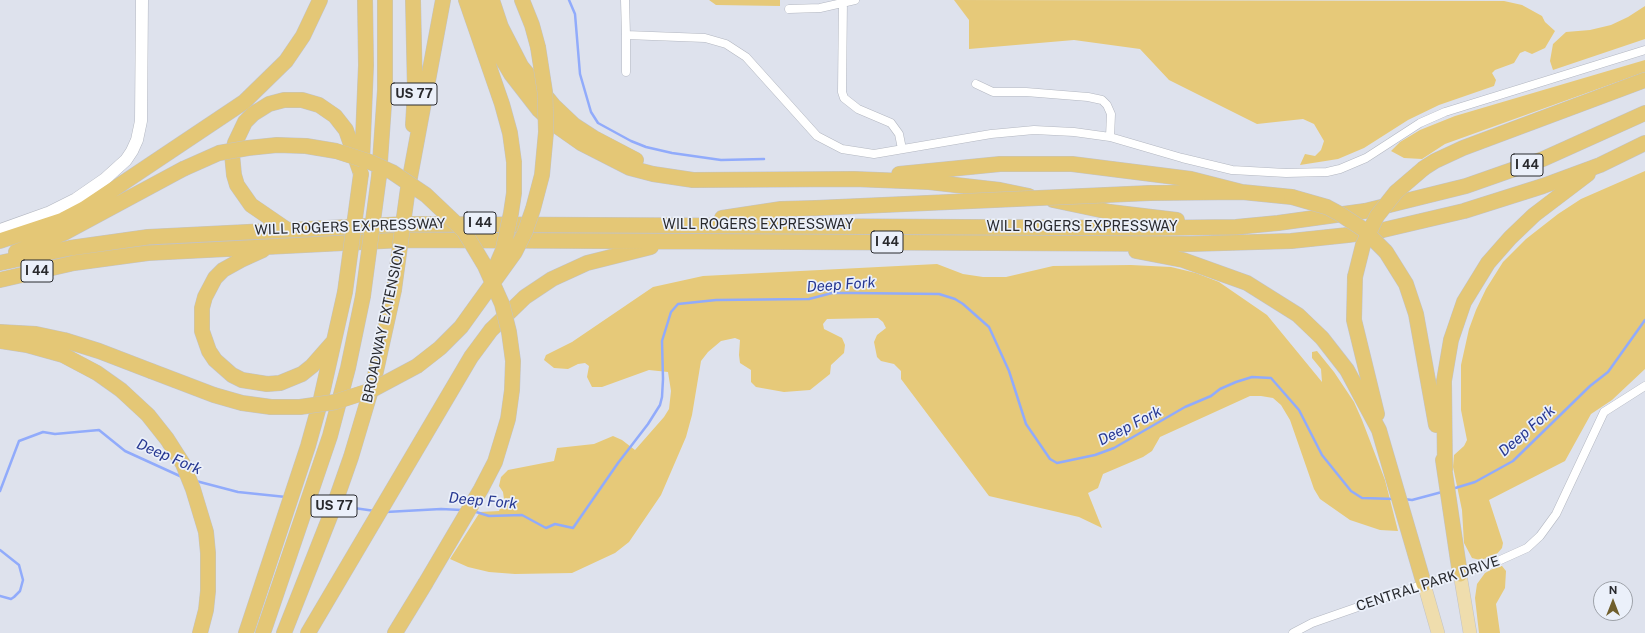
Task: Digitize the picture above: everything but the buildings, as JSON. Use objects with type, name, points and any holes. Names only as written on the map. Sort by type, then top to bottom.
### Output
[{"type":"highway","points":[[0,241],[63,220],[84,208],[244,102],[286,61],[303,36],[320,0]]},
{"type":"highway","points":[[246,633],[275,541],[308,446],[335,339],[345,292],[361,174],[366,65],[365,0]]},
{"type":"highway","name":"BROADWAY EXTENSION","points":[[263,633],[325,451],[348,368],[363,296],[379,176],[385,90],[385,0]]},
{"type":"highway","name":"BROADWAY EXTENSION","points":[[284,633],[315,555],[351,457],[374,380],[394,290],[408,188],[414,91],[413,0]]},
{"type":"highway","points":[[408,188],[439,30],[443,0]]},
{"type":"highway","points":[[466,0],[502,104],[510,133],[514,162],[514,193],[507,233],[496,268],[477,304]]},
{"type":"highway","points":[[478,0],[492,39],[511,74],[539,110],[554,124],[581,143],[630,168],[653,174],[693,180],[774,181],[854,179],[962,185],[1000,190],[1110,212],[1236,227]]},
{"type":"highway","points":[[492,0],[501,27],[521,66],[564,116],[594,138],[631,158],[693,180]]},
{"type":"highway","points":[[0,332],[36,334],[64,340],[99,350],[214,395],[271,407],[300,407],[335,402],[372,390],[392,381],[418,366],[440,348],[461,327],[516,252],[525,232],[540,180],[545,148],[546,118],[544,76],[532,26],[522,0]]},
{"type":"highway","points":[[1424,584],[1379,430],[1376,406],[1355,327],[1353,306],[1355,277],[1363,245],[1377,216],[1396,192],[1435,160],[1463,148],[1645,80]]},
{"type":"highway","points":[[286,229],[251,205],[240,190],[234,175],[232,164],[235,143],[245,122],[258,111],[276,102],[293,99],[311,101],[328,110],[341,122],[350,136],[361,174]]},
{"type":"highway","name":"WILL ROGERS EXPRESSWAY","points":[[0,263],[70,248],[117,241],[185,234],[463,223],[1236,227],[1325,218],[1365,211],[1440,193],[1505,173],[1543,159],[1645,113]]},
{"type":"highway","name":"WILL ROGERS EXPRESSWAY","points":[[0,280],[39,270],[111,258],[201,249],[432,240],[1234,244],[1348,235],[1422,221],[1488,205],[1600,165],[1645,143]]},
{"type":"highway","points":[[0,258],[66,232],[183,169],[219,154],[248,148],[277,145],[306,146],[336,151],[370,162],[392,172],[426,195],[464,232],[485,266],[502,304],[509,332],[513,361],[512,383],[508,419],[495,462],[481,489],[395,633]]},
{"type":"highway","points":[[854,179],[1000,164],[1072,164],[1191,179],[1242,192]]},
{"type":"highway","points":[[1445,470],[1443,407],[1447,359],[1455,324],[1471,288],[1488,263],[1521,227],[1600,165]]},
{"type":"highway","points":[[674,225],[781,209],[1150,193],[1242,192],[1292,197],[1327,207],[1363,229],[1386,252],[1406,284],[1416,314],[1445,470],[1460,574]]},
{"type":"highway","points":[[308,633],[480,343],[500,320],[525,297],[552,279],[587,263],[678,241]]},
{"type":"highway","points":[[1096,244],[1183,260],[1203,266],[1247,283],[1277,300],[1314,330],[1335,353],[1359,391],[1379,430]]},
{"type":"highway","points":[[271,246],[231,265],[215,278],[210,286],[202,308],[201,325],[205,341],[215,360],[232,375],[242,380],[267,384],[280,383],[302,374],[312,366],[335,339]]},
{"type":"highway","points":[[0,341],[34,347],[63,355],[78,362],[121,390],[148,415],[168,439],[194,489],[206,532],[209,572],[206,610],[200,633]]},
{"type":"main road","points":[[1460,574],[1470,633]]},
{"type":"main road","points":[[1424,584],[1438,633]]},
{"type":"street","points":[[0,230],[48,213],[96,186],[118,168],[132,151],[137,140],[141,121],[142,0]]},
{"type":"street","points":[[625,0],[626,72]]},
{"type":"street","points":[[789,9],[820,8],[843,1],[855,0]]},
{"type":"street","points":[[843,1],[842,92],[844,98],[858,109],[891,122],[899,134],[902,149]]},
{"type":"street","points":[[626,35],[705,38],[726,44],[746,57],[817,136],[842,149],[874,154],[991,134],[1034,130],[1074,132],[1110,137],[1182,158],[1232,170],[1286,173],[1327,172],[1366,158],[1420,123],[1445,112],[1645,50]]},
{"type":"street","points":[[976,84],[993,92],[1034,93],[1088,97],[1102,100],[1107,105],[1111,114],[1110,137]]},
{"type":"street","name":"CENTRAL PARK DRIVE","points":[[1293,633],[1312,623],[1424,584],[1487,566],[1527,548],[1540,536],[1556,514],[1604,412],[1645,386]]},
{"type":"shaded area","points":[[709,0],[780,0],[780,6],[716,5]]},
{"type":"shaded area","points":[[954,0],[1504,1],[1522,5],[1542,16],[1545,22],[1555,31],[1545,48],[1532,54],[1525,51],[1520,53],[1514,63],[1495,70],[1492,73],[1496,80],[1494,86],[1439,105],[1408,120],[1364,148],[1338,159],[1300,165],[1305,154],[1315,156],[1321,150],[1324,141],[1314,124],[1303,119],[1257,124],[1169,80],[1140,49],[1074,40],[969,49],[969,20]]},
{"type":"shaded area","points":[[1645,6],[1645,39],[1553,70],[1550,61],[1553,44],[1566,32],[1590,30],[1611,25],[1628,17]]},
{"type":"shaded area","points":[[1645,60],[1645,72],[1445,144],[1422,159],[1404,158],[1391,151],[1400,142],[1420,130],[1455,116]]},
{"type":"shaded area","points":[[1645,171],[1645,369],[1612,400],[1591,414],[1565,461],[1489,500],[1503,543],[1502,548],[1496,555],[1487,558],[1480,560],[1472,558],[1464,543],[1462,510],[1453,467],[1454,455],[1464,446],[1467,440],[1461,410],[1461,365],[1469,329],[1476,310],[1486,289],[1503,262],[1526,239],[1558,214],[1581,199]]},
{"type":"shaded area","points":[[937,264],[963,274],[983,277],[1006,277],[1053,266],[1131,265],[1171,267],[1196,273],[1219,282],[1267,315],[1322,382],[1321,369],[1312,358],[1312,352],[1317,351],[1334,372],[1354,402],[1362,420],[1385,480],[1398,531],[1380,530],[1350,520],[1320,499],[1314,489],[1290,420],[1281,405],[1273,398],[1261,396],[1250,396],[1160,437],[1152,451],[1143,457],[1103,474],[1098,488],[1088,493],[1102,528],[1079,517],[989,496],[901,379],[901,371],[894,364],[881,361],[877,357],[874,342],[877,335],[886,328],[883,322],[878,318],[827,319],[823,324],[824,329],[842,338],[845,345],[844,353],[831,365],[830,374],[810,390],[784,392],[756,387],[751,382],[751,370],[740,363],[740,340],[735,338],[721,341],[708,352],[701,361],[692,415],[686,437],[661,495],[629,542],[615,553],[572,573],[515,574],[489,572],[468,567],[450,559],[480,512],[499,511],[504,499],[503,492],[499,486],[501,477],[508,470],[554,461],[557,448],[594,444],[613,436],[622,440],[635,450],[664,417],[669,409],[671,391],[668,372],[649,370],[602,387],[592,387],[587,377],[589,366],[585,363],[578,364],[568,369],[554,368],[544,360],[546,355],[572,342],[653,287],[703,276]]},
{"type":"shaded area","points":[[1498,566],[1502,566],[1506,571],[1505,588],[1496,604],[1500,633],[1479,633],[1475,598],[1477,584],[1485,573]]},
{"type":"waterway","points":[[569,0],[575,14],[580,74],[591,112],[598,123],[631,141],[646,147],[672,153],[721,160],[764,159]]},
{"type":"waterway","name":"Deep Fork","points":[[473,511],[489,516],[522,515],[546,528],[555,524],[573,528],[660,405],[663,379],[662,341],[671,312],[678,304],[716,300],[809,299],[832,293],[939,294],[955,299],[963,304],[989,327],[1009,371],[1026,424],[1050,459],[1057,463],[1095,455],[1114,448],[1185,407],[1211,396],[1220,389],[1236,382],[1252,377],[1271,378],[1299,410],[1322,455],[1351,491],[1362,498],[1395,499]]},
{"type":"waterway","name":"Deep Fork","points":[[1452,489],[1475,482],[1513,461],[1590,386],[1608,372],[1645,320]]},
{"type":"waterway","name":"Deep Fork","points":[[0,491],[19,441],[43,432],[55,434],[99,430],[125,451],[182,477]]},
{"type":"waterway","name":"Deep Fork","points":[[196,481],[238,492],[286,497]]},
{"type":"waterway","name":"Deep Fork","points":[[1404,499],[1412,500],[1442,492]]},
{"type":"waterway","name":"Deep Fork","points":[[313,501],[329,504]]},
{"type":"waterway","name":"Deep Fork","points":[[340,506],[375,511]]},
{"type":"waterway","name":"Deep Fork","points":[[386,512],[441,509],[462,510]]},
{"type":"waterway","points":[[0,550],[19,565],[23,580],[20,591],[14,597],[11,599],[0,596]]}]
